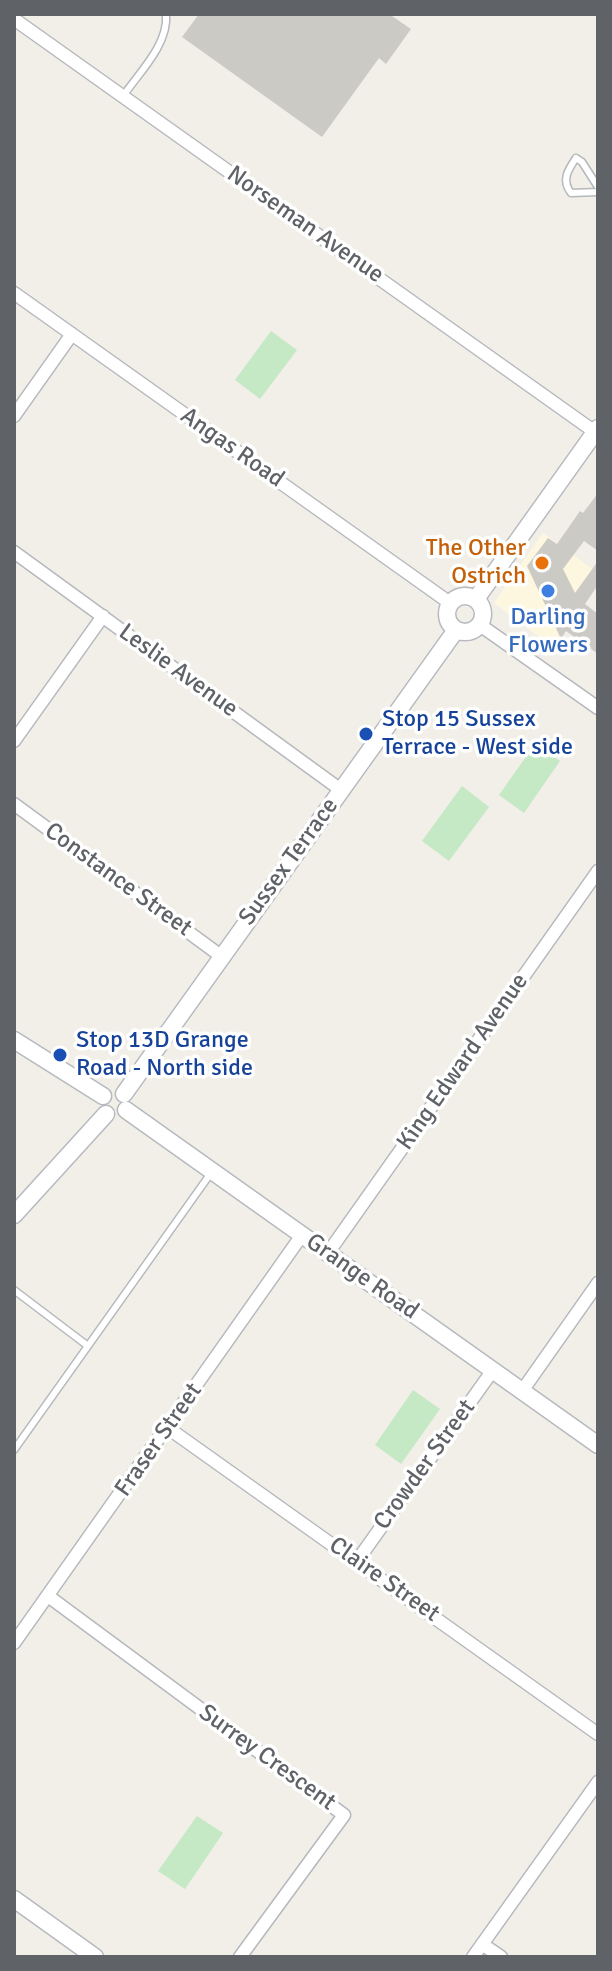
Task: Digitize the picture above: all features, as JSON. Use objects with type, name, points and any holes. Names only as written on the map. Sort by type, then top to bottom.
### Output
[{"type":"street","name":"Norseman Avenue","points":[[14,19],[597,430]]},
{"type":"street","name":"Angas Road","points":[[14,293],[450,603]]},
{"type":"street","points":[[14,416],[72,334]]},
{"type":"street","points":[[476,599],[597,430]]},
{"type":"street","name":"Leslie Avenue","points":[[14,552],[341,790]]},
{"type":"street","points":[[465,595],[476,599],[484,613],[480,625],[469,632],[456,630],[448,620],[450,603],[465,595]]},
{"type":"street","points":[[14,741],[103,616]]},
{"type":"street","points":[[480,625],[598,708]]},
{"type":"street","name":"Sussex Terrace","points":[[125,1102],[221,956],[456,630]]},
{"type":"street","name":"Constance Street","points":[[14,804],[221,956]]},
{"type":"street","name":"King Edward Avenue","points":[[328,1253],[598,871]]},
{"type":"street","points":[[14,1040],[103,1096]]},
{"type":"street","points":[[113,1090],[125,1102],[119,1116],[106,1114],[101,1108],[103,1096],[113,1090]]},
{"type":"street","name":"Grange Road","points":[[125,1102],[212,1171],[598,1445]]},
{"type":"street","points":[[14,1215],[106,1114]]},
{"type":"street","name":"Fraser Street","points":[[14,1643],[302,1235]]},
{"type":"street","points":[[522,1391],[598,1283]]},
{"type":"street","name":"Crowder Street","points":[[357,1561],[493,1370]]},
{"type":"street","name":"Claire Street","points":[[168,1428],[598,1734]]},
{"type":"street","name":"Surrey Crescent","points":[[48,1596],[344,1815],[240,1957]]},
{"type":"street","points":[[473,1957],[598,1782]]},
{"type":"street","points":[[16,1904],[95,1957]]},
{"type":"street","points":[[482,1944],[501,1957]]},
{"type":"lane","points":[[123,96],[161,41],[167,15]]},
{"type":"lane","points":[[576,158],[582,162],[598,189],[571,193],[567,187],[567,171],[576,158]]},
{"type":"lane","points":[[14,1450],[212,1171]]},
{"type":"lane","points":[[14,1290],[88,1346]]},
{"type":"shaded area","points":[[543,533],[598,573],[598,585],[554,648],[494,603]]},
{"type":"green space","points":[[271,331],[297,350],[260,399],[235,380]]},
{"type":"green space","points":[[535,744],[560,761],[524,813],[499,795]]},
{"type":"green space","points":[[462,786],[489,807],[449,861],[422,841]]},
{"type":"green space","points":[[413,1390],[440,1409],[401,1464],[375,1445]]},
{"type":"green space","points":[[197,1816],[223,1833],[185,1889],[158,1871]]},
{"type":"building","points":[[199,14],[389,14],[411,29],[386,64],[379,58],[322,137],[182,37]]},
{"type":"building","points":[[598,493],[598,551],[584,541],[563,569],[575,593],[598,561],[598,585],[585,604],[598,614],[598,654],[566,631],[561,639],[527,566],[548,538],[557,544],[580,511],[583,513]]},
{"type":"place","name":"The Other Ostrich","points":[[542,563]]},
{"type":"place","name":"Darling Flowers","points":[[548,591]]},
{"type":"place","name":"Stop 15 Sussex Terrace - West side","points":[[366,734]]},
{"type":"place","name":"Stop 13D Grange Road - North side","points":[[60,1055]]}]
